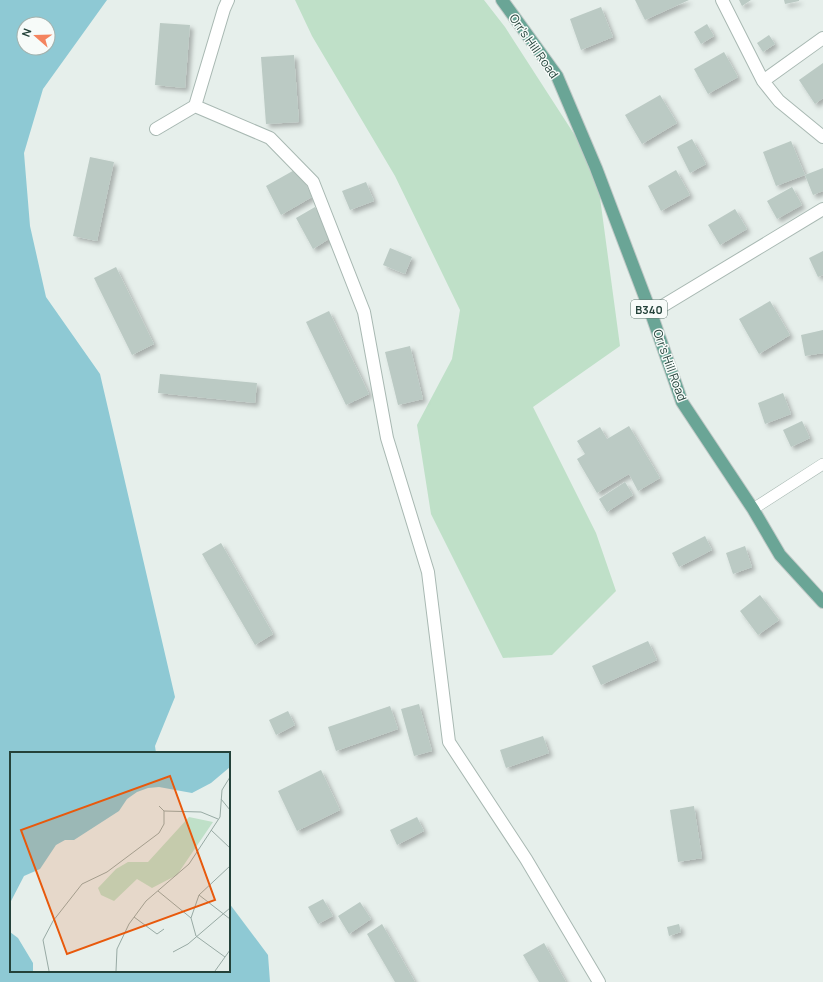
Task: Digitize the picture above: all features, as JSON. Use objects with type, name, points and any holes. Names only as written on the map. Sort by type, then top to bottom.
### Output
[{"type":"main road","name":"Orr’s Hill Road","points":[[502,0],[558,76],[596,168],[651,313],[682,402],[753,509],[780,555],[823,602]]},
{"type":"street","points":[[156,129],[194,106],[228,0]]},
{"type":"street","points":[[722,0],[763,81],[779,101],[823,137]]},
{"type":"street","points":[[763,81],[823,38]]},
{"type":"street","points":[[194,106],[270,138],[313,182],[364,312],[387,438],[428,572],[449,742],[526,859],[599,982]]},
{"type":"street","points":[[651,313],[823,209]]},
{"type":"lane","points":[[753,509],[823,464]]},
{"type":"green space","points":[[295,0],[484,0],[505,27],[596,168],[620,346],[533,407],[596,533],[616,591],[552,655],[503,658],[431,514],[417,425],[452,359],[460,310],[395,176],[312,36]]},
{"type":"water","points":[[0,0],[107,0],[43,89],[24,153],[30,226],[46,297],[100,374],[175,697],[155,746],[156,752],[10,752],[10,972],[230,972],[230,904],[268,955],[270,982],[0,982]]},
{"type":"building","points":[[635,0],[689,0],[645,20]]},
{"type":"building","points":[[739,0],[751,0],[742,6]]},
{"type":"building","points":[[784,0],[799,0],[799,1],[785,4]]},
{"type":"building","points":[[601,7],[613,37],[581,50],[570,19]]},
{"type":"building","points":[[160,23],[190,25],[185,88],[155,85]]},
{"type":"building","points":[[707,24],[714,36],[701,44],[694,32]]},
{"type":"building","points":[[769,35],[775,44],[763,52],[757,43]]},
{"type":"building","points":[[724,52],[738,77],[708,94],[694,69]]},
{"type":"building","points":[[294,55],[299,122],[266,124],[261,57]]},
{"type":"building","points":[[823,63],[823,98],[815,104],[799,80]]},
{"type":"building","points":[[660,95],[677,123],[642,144],[625,115]]},
{"type":"building","points":[[692,139],[706,164],[690,173],[677,147]]},
{"type":"building","points":[[791,141],[805,175],[776,186],[763,152]]},
{"type":"building","points":[[90,157],[114,162],[97,241],[73,236]]},
{"type":"building","points":[[298,168],[312,197],[281,215],[266,186]]},
{"type":"building","points":[[823,168],[823,191],[813,195],[805,175]]},
{"type":"building","points":[[676,170],[690,195],[661,211],[648,186]]},
{"type":"building","points":[[366,182],[374,201],[350,210],[342,191]]},
{"type":"building","points":[[792,187],[802,205],[777,219],[767,201]]},
{"type":"building","points":[[315,207],[332,237],[313,249],[296,218]]},
{"type":"building","points":[[735,209],[747,229],[720,245],[708,225]]},
{"type":"building","points":[[390,248],[412,257],[405,274],[383,265]]},
{"type":"building","points":[[823,251],[823,275],[818,277],[809,258]]},
{"type":"building","points":[[116,267],[154,344],[132,355],[94,278]]},
{"type":"building","points":[[770,301],[790,335],[759,354],[739,319]]},
{"type":"building","points":[[329,311],[369,394],[346,405],[306,322]]},
{"type":"building","points":[[823,330],[823,353],[805,356],[801,335]]},
{"type":"building","points":[[410,346],[423,399],[398,405],[385,352]]},
{"type":"building","points":[[160,374],[257,383],[255,403],[158,393]]},
{"type":"building","points":[[783,393],[791,414],[765,424],[758,403]]},
{"type":"building","points":[[802,421],[810,438],[791,447],[783,430]]},
{"type":"building","points":[[629,426],[660,478],[638,491],[629,474],[597,493],[577,459],[585,454],[577,441],[600,427],[607,439]]},
{"type":"building","points":[[625,482],[633,495],[607,512],[599,499]]},
{"type":"building","points":[[705,536],[712,550],[679,567],[672,553]]},
{"type":"building","points":[[221,543],[273,634],[255,645],[202,554]]},
{"type":"building","points":[[745,546],[752,567],[733,574],[726,553]]},
{"type":"building","points":[[760,595],[779,620],[758,635],[740,611]]},
{"type":"building","points":[[648,641],[657,660],[601,685],[592,666]]},
{"type":"building","points":[[419,704],[432,751],[414,756],[401,709]]},
{"type":"building","points":[[390,706],[398,729],[336,751],[328,727]]},
{"type":"building","points":[[288,711],[295,725],[276,735],[269,720]]},
{"type":"building","points":[[543,736],[549,753],[506,768],[500,750]]},
{"type":"building","points":[[321,770],[340,810],[297,831],[278,791]]},
{"type":"building","points":[[694,806],[702,858],[678,862],[670,810]]},
{"type":"building","points":[[417,817],[424,831],[397,845],[390,830]]},
{"type":"building","points":[[323,899],[333,916],[318,924],[308,907]]},
{"type":"building","points":[[360,902],[371,919],[349,934],[338,916]]},
{"type":"building","points":[[382,924],[415,982],[395,982],[367,934]]},
{"type":"building","points":[[679,924],[681,932],[669,936],[667,927]]},
{"type":"building","points":[[544,943],[566,982],[539,982],[523,955]]}]
